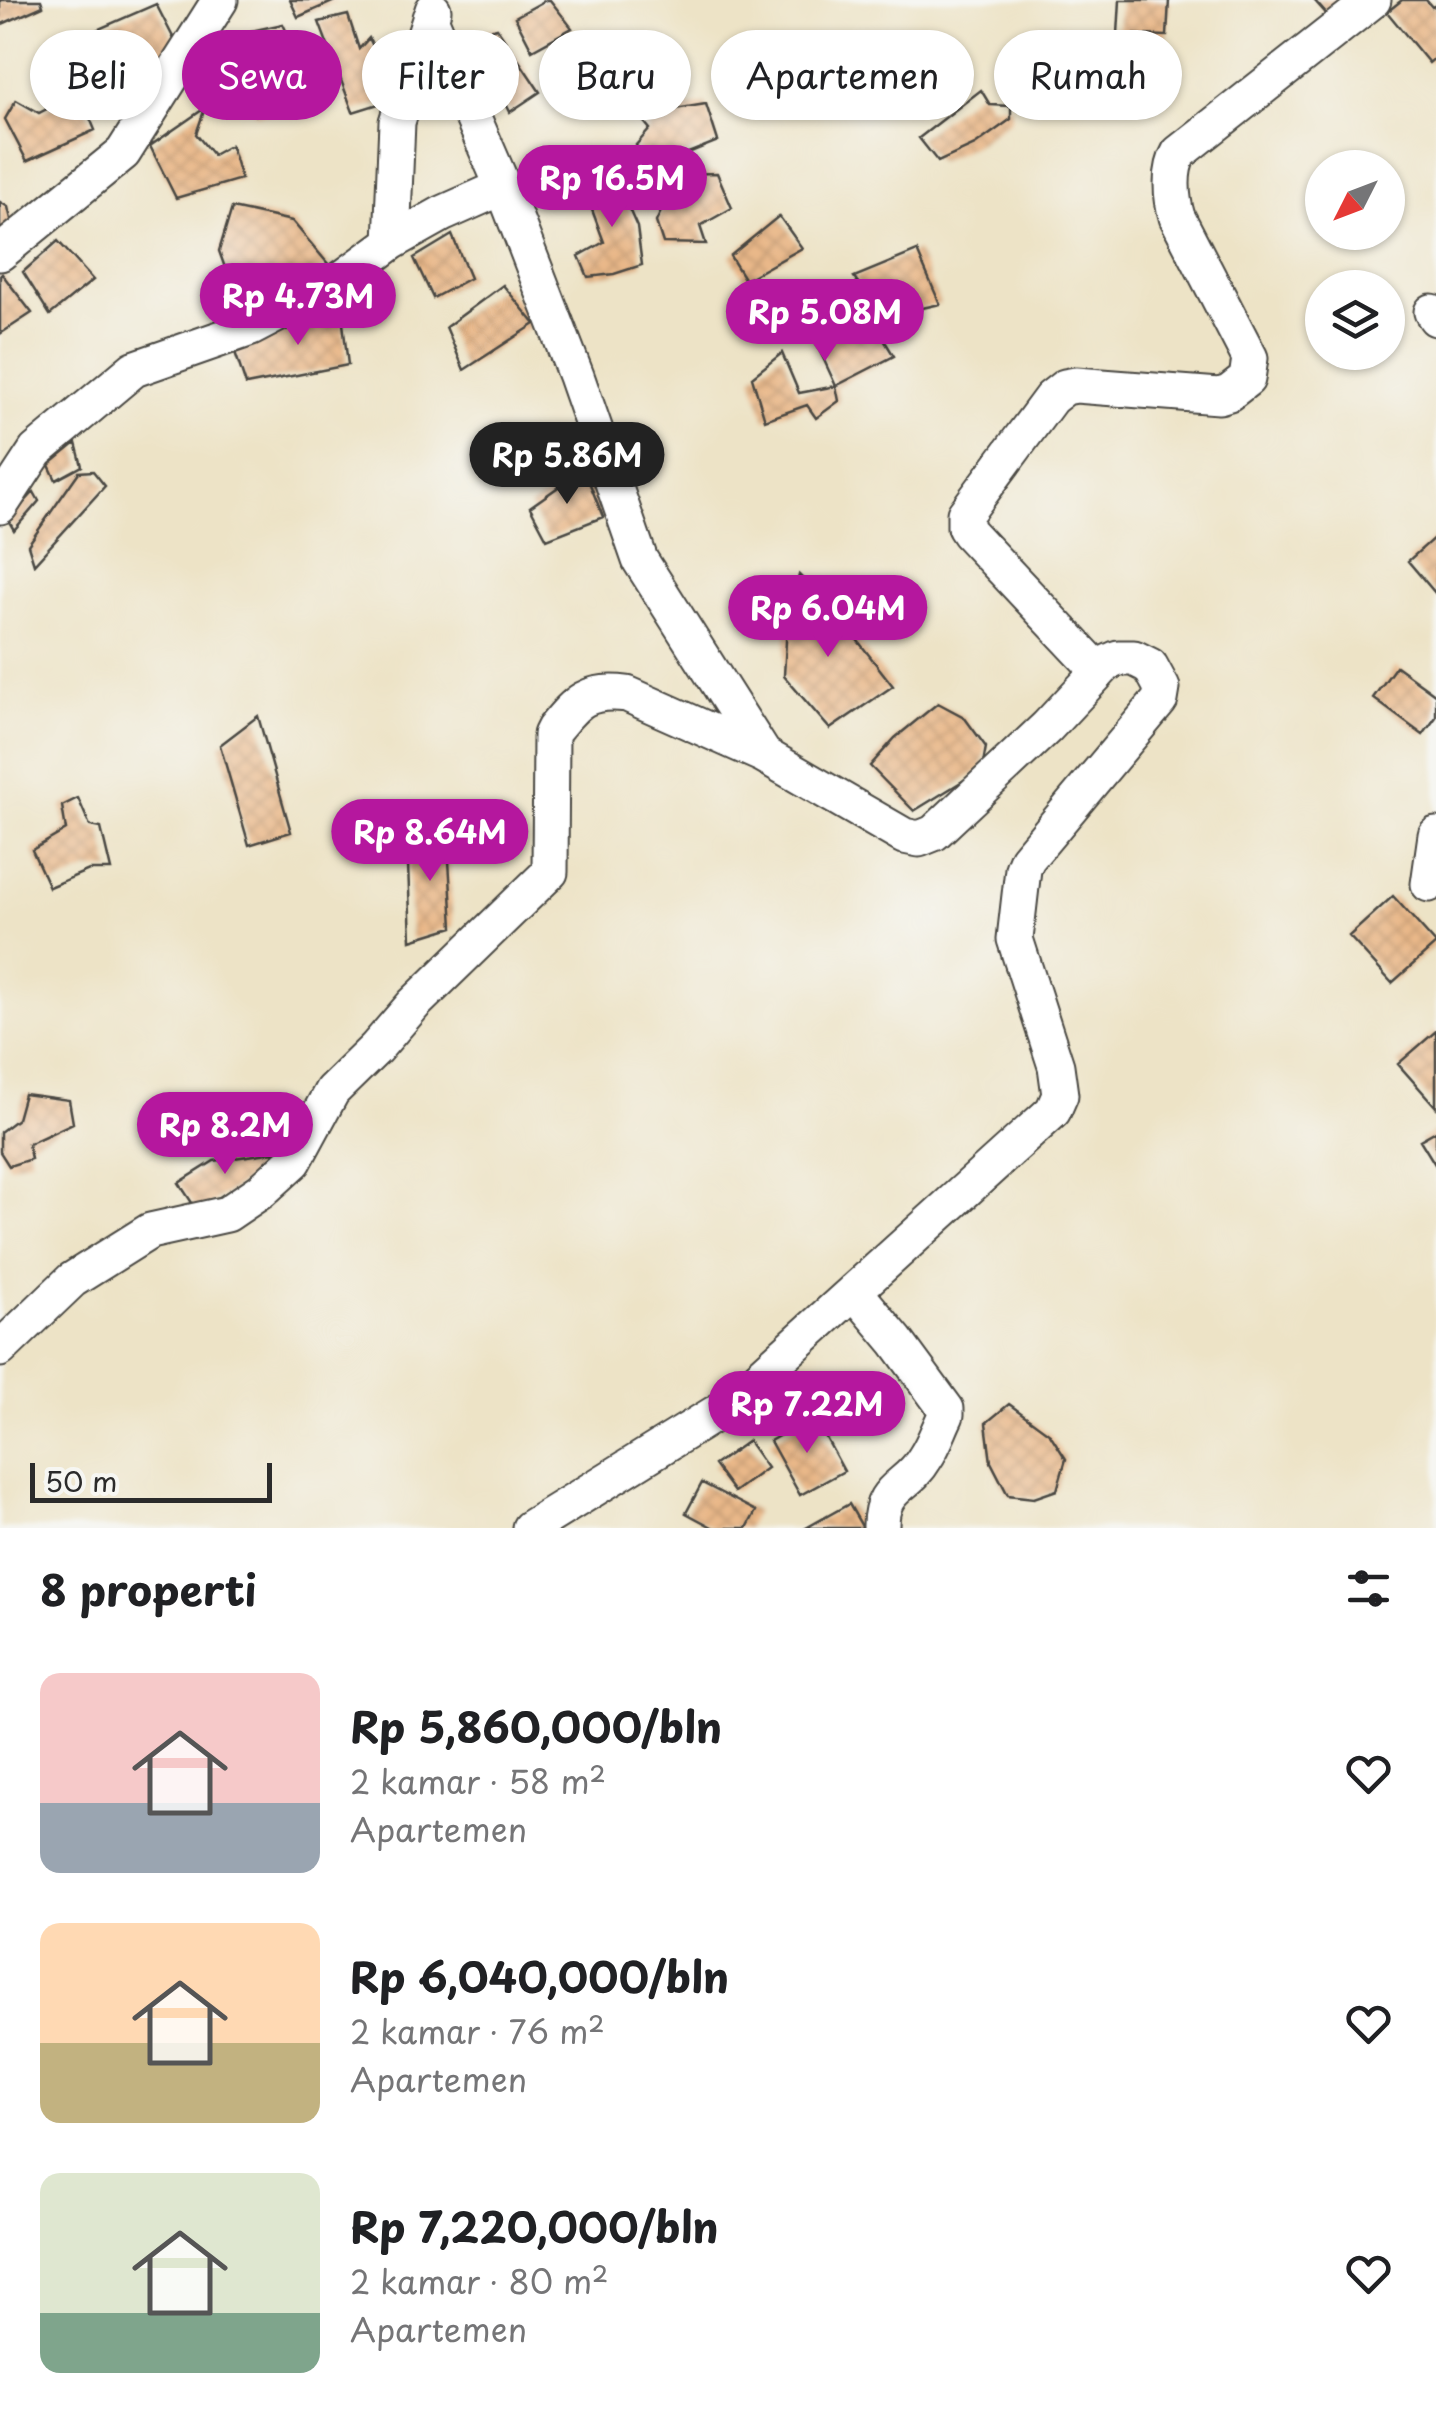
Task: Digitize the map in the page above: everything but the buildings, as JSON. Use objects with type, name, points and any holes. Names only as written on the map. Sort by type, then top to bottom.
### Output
[{"type":"street","points":[[0,253],[123,153],[220,0]]},
{"type":"street","points":[[1098,670],[969,533],[965,514],[1052,398],[1065,387],[1219,396],[1230,393],[1247,378],[1250,358],[1174,209],[1172,166],[1179,152],[1374,0]]},
{"type":"street","points":[[433,9],[576,376],[640,560],[764,755]]},
{"type":"street","points":[[392,242],[397,122],[433,9]]},
{"type":"street","points":[[0,506],[36,450],[134,369],[250,328],[335,284],[392,242],[442,214],[503,188]]},
{"type":"street","points":[[0,1348],[72,1280],[150,1230],[228,1214],[294,1161],[332,1090],[550,872],[551,735],[578,701],[587,696],[627,694],[764,755],[904,836],[919,839],[934,833],[1047,727],[1098,670],[1118,658],[1134,658],[1150,666],[1163,694],[1023,869],[1016,943],[1056,1066],[1060,1095],[1057,1106],[726,1407],[530,1528]]},
{"type":"street","points":[[1429,884],[1436,836]]},
{"type":"street","points":[[854,1291],[946,1409],[925,1460],[885,1499],[881,1528]]}]
